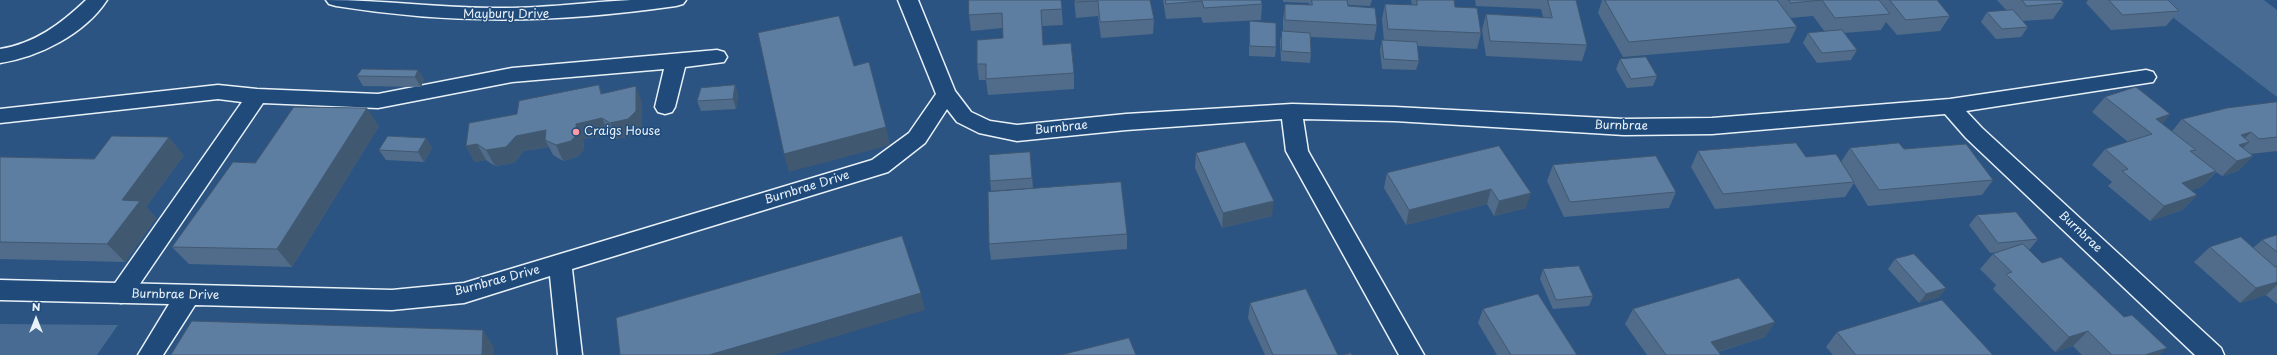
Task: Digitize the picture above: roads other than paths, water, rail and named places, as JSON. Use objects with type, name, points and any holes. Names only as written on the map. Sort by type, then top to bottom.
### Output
[{"type":"street","points":[[0,56],[40,45],[76,22],[97,0]]},
{"type":"street","name":"Maybury Drive","points":[[336,0],[392,10],[500,16],[555,15],[623,8],[676,0]]},
{"type":"street","name":"Burnbrae","points":[[908,0],[946,94],[964,118],[986,128],[1017,133],[1126,122],[1292,112],[1395,114],[1624,127],[1712,126],[1950,106],[2146,77]]},
{"type":"street","points":[[0,116],[218,92],[257,96],[378,101],[512,75],[717,57]]},
{"type":"street","points":[[665,107],[676,61]]},
{"type":"street","name":"Burnbrae Drive","points":[[0,290],[392,300],[464,293],[880,166],[917,138],[946,94]]},
{"type":"street","points":[[121,294],[257,96]]},
{"type":"street","name":"Burnbrae","points":[[1950,106],[1974,133],[2212,355]]},
{"type":"street","points":[[1292,112],[1297,152],[1412,355]]},
{"type":"street","points":[[560,264],[570,355]]},
{"type":"street","points":[[150,355],[188,295]]},
{"type":"place","name":"Craigs House","points":[[576,132]]}]
